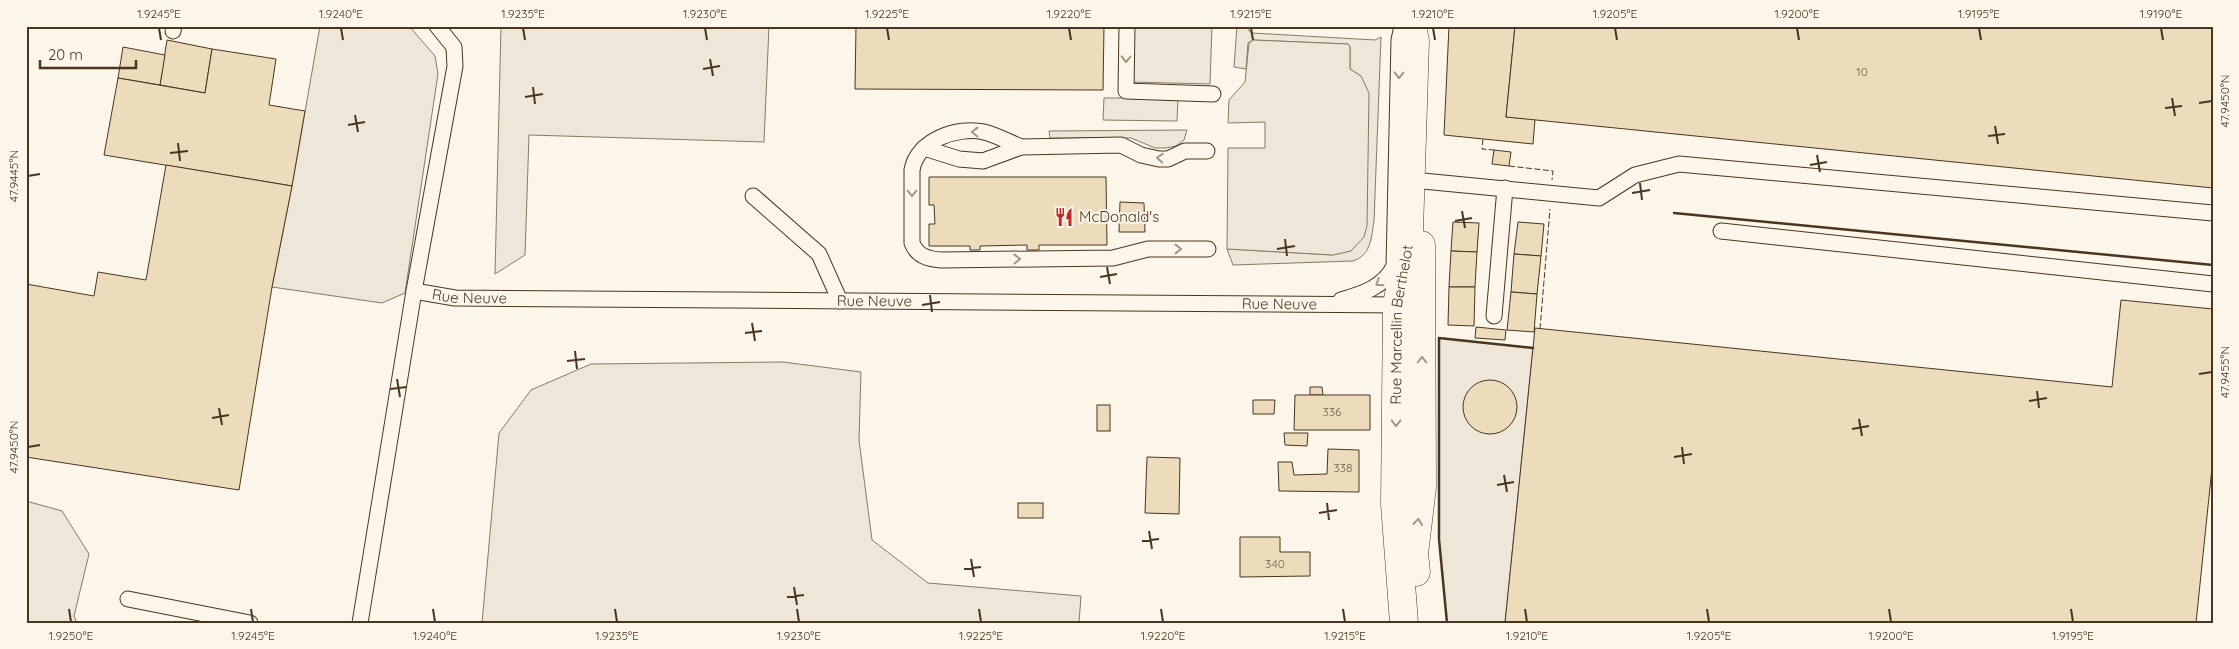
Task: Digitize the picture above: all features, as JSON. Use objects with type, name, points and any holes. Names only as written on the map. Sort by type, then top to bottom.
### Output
[{"type":"main road","name":"Rue Marcellin Berthelot","points":[[1412,26],[1415,41],[1407,252],[1422,487],[1414,554],[1420,623]]},
{"type":"main road","name":"Rue Marcellin Berthelot","points":[[1404,623],[1395,504],[1409,304],[1420,253],[1429,26]]},
{"type":"lane","points":[[360,623],[414,291],[455,66],[454,47],[437,26]]},
{"type":"lane","points":[[1127,26],[1126,91],[1213,94]]},
{"type":"lane","points":[[1326,305],[1360,294],[1380,284],[1389,277],[1394,266],[1400,40],[1402,26]]},
{"type":"lane","points":[[1021,146],[984,132],[955,132],[942,136],[924,148],[913,161],[912,170],[912,243],[914,249],[929,259],[941,260],[1113,258],[1148,249],[1208,249]]},
{"type":"lane","points":[[924,148],[958,158],[982,161],[1021,146],[1120,145],[1141,155],[1159,159],[1168,159],[1185,151],[1207,151]]},
{"type":"lane","points":[[1423,181],[1599,198],[1634,175],[1679,164],[2213,213]]},
{"type":"lane","points":[[1494,316],[1505,188]]},
{"type":"lane","points":[[753,196],[819,254],[840,301]]},
{"type":"lane","points":[[1721,231],[2213,284]]},
{"type":"lane","name":"Rue Neuve","points":[[414,291],[455,298],[1326,305],[1409,304]]},
{"type":"lane","points":[[128,599],[250,623]]},
{"type":"shaded area","points":[[320,26],[409,26],[435,56],[438,74],[405,293],[382,303],[272,287]]},
{"type":"shaded area","points":[[501,26],[769,26],[764,142],[529,135],[525,255],[495,274]]},
{"type":"shaded area","points":[[1132,26],[1212,26],[1210,84],[1130,82]]},
{"type":"shaded area","points":[[1237,26],[1249,26],[1249,31],[1252,33],[1375,40],[1381,37],[1374,221],[1367,250],[1359,258],[1353,261],[1233,265],[1227,249],[1333,255],[1361,76],[1350,69],[1350,47],[1348,44],[1253,40],[1248,43],[1246,69],[1234,67]]},
{"type":"shaded area","points":[[1253,40],[1348,44],[1350,47],[1350,69],[1361,76],[1369,93],[1367,226],[1364,237],[1351,251],[1333,255],[1227,249],[1228,148],[1265,148],[1265,122],[1228,123],[1229,100],[1245,82],[1249,43]]},
{"type":"shaded area","points":[[1104,98],[1178,98],[1177,121],[1103,120]]},
{"type":"shaded area","points":[[1187,130],[1184,140],[1176,146],[1166,148],[1155,148],[1131,138],[1050,138],[1049,131]]},
{"type":"shaded area","points":[[1439,338],[1533,348],[1505,623],[1447,623],[1439,539]]},
{"type":"shaded area","points":[[783,362],[861,372],[859,440],[872,540],[928,583],[1081,596],[1079,623],[482,623],[499,433],[531,390],[591,364]]},
{"type":"shaded area","points":[[26,501],[62,511],[89,554],[74,616],[77,623],[26,623]]},
{"type":"building","points":[[856,26],[1104,26],[1103,90],[855,89]]},
{"type":"building","points":[[1449,26],[1515,26],[1506,117],[1535,119],[1533,144],[1444,135]]},
{"type":"building","points":[[1515,26],[2213,26],[2213,188],[1506,117]]},
{"type":"building","points":[[167,40],[212,49],[205,93],[160,85]]},
{"type":"building","points":[[123,47],[165,55],[160,85],[118,78]]},
{"type":"building","points":[[212,49],[276,59],[269,105],[305,111],[292,186],[104,155],[118,78],[205,93]]},
{"type":"building","points":[[1494,150],[1511,152],[1509,166],[1492,164]]},
{"type":"building","points":[[166,165],[292,186],[272,287],[239,490],[26,457],[26,284],[94,296],[98,272],[146,280]]},
{"type":"building","points":[[929,177],[1106,177],[1107,245],[1039,245],[1039,250],[1027,250],[1027,245],[980,246],[980,250],[970,250],[970,246],[929,246],[929,224],[935,224],[934,205],[929,205]]},
{"type":"building","points":[[1120,202],[1144,203],[1145,232],[1119,232]]},
{"type":"building","points":[[1453,222],[1479,223],[1477,252],[1451,251]]},
{"type":"building","points":[[1518,222],[1544,224],[1541,256],[1514,254]]},
{"type":"building","points":[[1451,251],[1477,252],[1475,287],[1449,287]]},
{"type":"building","points":[[1514,254],[1541,256],[1537,294],[1511,292]]},
{"type":"building","points":[[1449,287],[1475,287],[1474,326],[1448,325]]},
{"type":"building","points":[[1511,292],[1537,294],[1534,332],[1507,330]]},
{"type":"building","points":[[2121,300],[2213,309],[2213,458],[2196,623],[1505,623],[1535,328],[2112,387]]},
{"type":"building","points":[[1476,327],[1506,330],[1505,340],[1475,338]]},
{"type":"building","points":[[1490,380],[1500,382],[1509,388],[1515,397],[1517,407],[1515,417],[1509,426],[1500,432],[1490,434],[1480,432],[1471,426],[1465,417],[1463,407],[1465,397],[1471,388],[1480,382]]},
{"type":"building","points":[[1310,387],[1322,387],[1323,395],[1310,395]]},
{"type":"building","points":[[1295,395],[1370,395],[1370,430],[1294,430]]},
{"type":"building","points":[[1253,400],[1275,400],[1274,414],[1253,414]]},
{"type":"building","points":[[1097,405],[1110,405],[1110,431],[1097,431]]},
{"type":"building","points":[[1284,433],[1308,433],[1307,446],[1285,445]]},
{"type":"building","points":[[1328,449],[1359,450],[1359,492],[1279,491],[1278,462],[1292,462],[1294,475],[1327,474]]},
{"type":"building","points":[[1147,457],[1180,458],[1179,514],[1145,513]]},
{"type":"building","points":[[1018,503],[1043,503],[1043,518],[1018,518]]},
{"type":"building","points":[[1240,537],[1280,537],[1280,552],[1310,552],[1310,576],[1240,577]]},
{"type":"fence","points":[[1483,139],[1482,149],[1494,150]]},
{"type":"fence","points":[[1509,166],[1553,171],[1552,180]]},
{"type":"fence","points":[[1540,329],[1550,209]]},
{"type":"wall","points":[[1674,213],[2213,265]]},
{"type":"wall","points":[[1447,623],[1439,539],[1439,338],[1533,348]]},
{"type":"place","name":"McDonald's","points":[[1064,217]]}]
